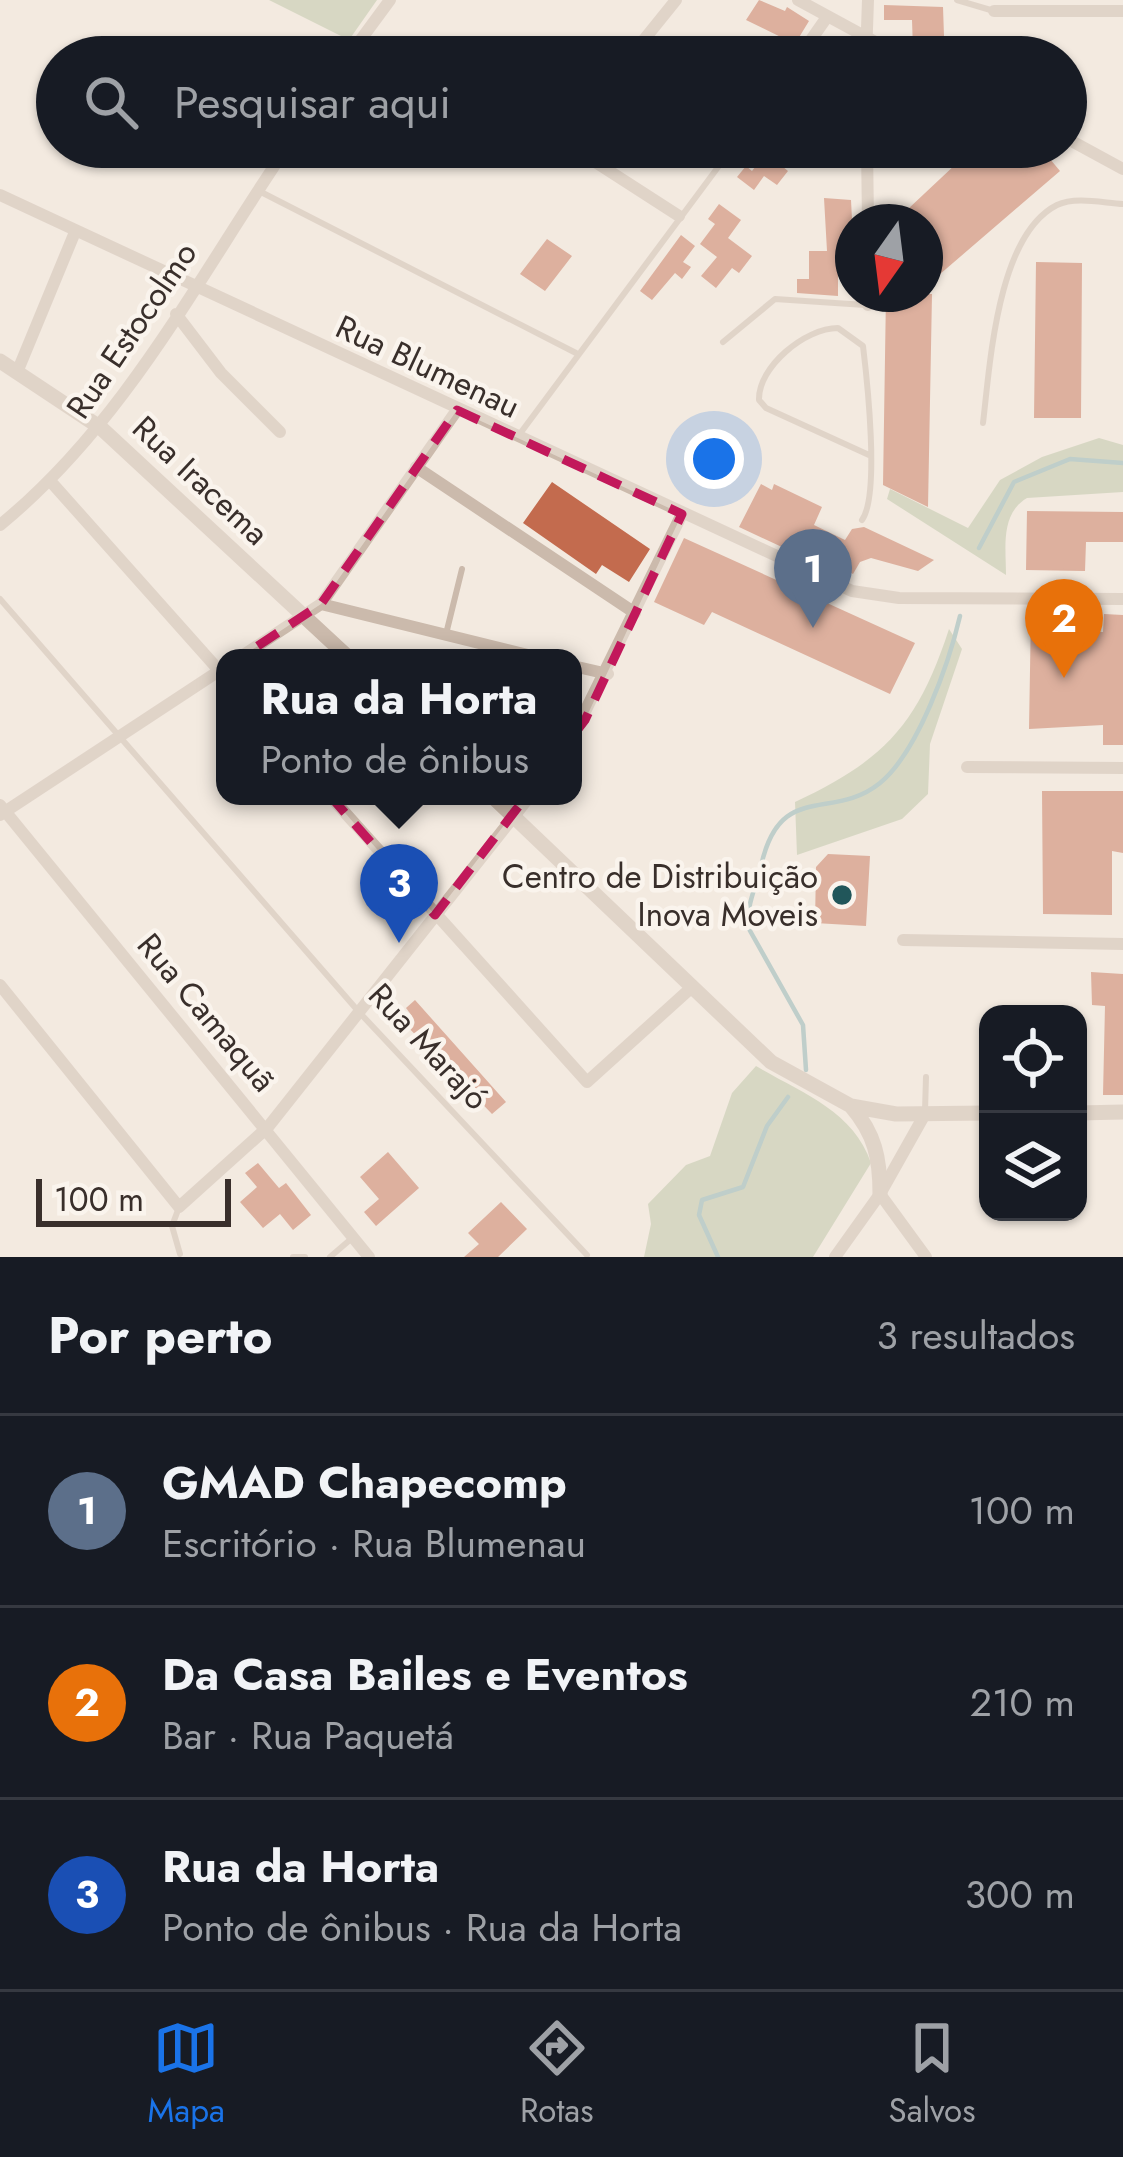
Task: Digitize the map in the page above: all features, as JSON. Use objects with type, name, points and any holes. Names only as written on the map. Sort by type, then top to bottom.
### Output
[{"type":"street","points":[[367,36],[390,0]]},
{"type":"street","points":[[647,36],[676,0]]},
{"type":"street","points":[[799,0],[861,36]]},
{"type":"street","points":[[866,36],[868,0]]},
{"type":"street","points":[[994,11],[1123,11]]},
{"type":"street","points":[[814,36],[827,17]]},
{"type":"street","points":[[1087,150],[1123,170]]},
{"type":"street","name":"Rua Estocolmo","points":[[0,525],[52,483],[101,428],[272,168]]},
{"type":"street","points":[[605,168],[679,216]]},
{"type":"street","points":[[867,168],[868,204]]},
{"type":"street","name":"Rua Blumenau","points":[[0,195],[833,584],[899,598],[1123,599]]},
{"type":"street","points":[[18,370],[75,232]]},
{"type":"street","points":[[176,314],[221,373],[280,432]]},
{"type":"street","name":"Rua Iracema","points":[[0,361],[101,428],[339,649]]},
{"type":"street","points":[[253,649],[321,604],[457,410]]},
{"type":"street","points":[[416,467],[635,613]]},
{"type":"street","points":[[52,483],[216,664]]},
{"type":"street","points":[[582,720],[682,514]]},
{"type":"street","points":[[321,604],[499,649]]},
{"type":"street","points":[[582,668],[608,674]]},
{"type":"street","points":[[2,811],[216,676]]},
{"type":"street","points":[[967,767],[1123,768]]},
{"type":"street","points":[[338,805],[587,1082],[691,988]]},
{"type":"street","points":[[502,805],[771,1062],[851,1106],[926,1114],[979,1113]]},
{"type":"street","points":[[0,985],[179,1207],[268,1127],[524,805]]},
{"type":"street","name":"Rua Camaquã","points":[[2,811],[268,1127],[369,1257]]},
{"type":"street","points":[[903,940],[1123,944]]},
{"type":"street","points":[[851,1106],[870,1130],[880,1158],[880,1194],[926,1257]]},
{"type":"street","points":[[1087,1113],[1123,1112]]},
{"type":"street","points":[[835,1257],[880,1194],[926,1114]]},
{"type":"lane","points":[[957,0],[994,11]]},
{"type":"lane","points":[[517,437],[717,168]]},
{"type":"lane","points":[[257,190],[576,353]]},
{"type":"lane","points":[[983,423],[996,313],[1015,260],[1040,218],[1073,200],[1123,204]]},
{"type":"lane","points":[[722,342],[775,299],[835,299]]},
{"type":"lane","points":[[862,520],[869,510],[869,455],[860,340],[838,328],[806,336],[763,377],[759,400],[766,408],[869,455]]},
{"type":"lane","points":[[446,634],[462,568]]},
{"type":"lane","name":"Rua Marajó","points":[[0,598],[358,1012],[587,1255]]},
{"type":"lane","points":[[926,1077],[926,1114]]},
{"type":"lane","points":[[179,1207],[172,1226],[180,1254]]},
{"type":"lane","points":[[329,1257],[353,1236]]},
{"type":"lane","points":[[292,1257],[305,1257]]},
{"type":"highlighted area","points":[[457,410],[682,514],[585,720],[435,915],[220,671],[321,604]]},
{"type":"green space","points":[[269,0],[377,0],[352,36],[341,36]]},
{"type":"green space","points":[[1099,438],[1123,445],[1123,492],[1027,498],[1008,522],[1006,575],[887,499],[890,489],[968,528],[1000,480],[1042,457]]},
{"type":"green space","points":[[949,629],[962,649],[930,744],[928,794],[902,819],[797,855],[795,802],[853,771],[894,735],[925,690]]},
{"type":"green space","points":[[756,1066],[839,1116],[871,1163],[813,1257],[644,1257],[651,1224],[648,1204],[686,1165],[710,1156],[732,1093]]},
{"type":"building","points":[[759,0],[785,11],[787,7],[809,21],[800,36],[779,36],[746,20]]},
{"type":"building","points":[[884,5],[943,7],[944,36],[913,36],[912,20],[884,20]]},
{"type":"building","points":[[744,168],[788,171],[777,185],[764,176],[754,190],[737,177]]},
{"type":"building","points":[[952,168],[1060,171],[943,272],[943,204],[913,204]]},
{"type":"building","points":[[824,198],[851,200],[851,204],[835,204],[835,296],[797,293],[797,279],[809,279],[809,251],[827,251]]},
{"type":"building","points":[[719,204],[741,220],[728,238],[752,256],[739,273],[732,268],[716,288],[701,276],[717,257],[700,244],[715,224],[708,219]]},
{"type":"building","points":[[681,235],[695,246],[683,262],[691,267],[682,279],[675,273],[652,300],[640,291]]},
{"type":"building","points":[[547,239],[572,256],[545,291],[520,274]]},
{"type":"building","points":[[1036,262],[1082,263],[1081,418],[1034,418]]},
{"type":"building","points":[[886,312],[932,312],[928,507],[883,485]]},
{"type":"building","points":[[552,482],[650,549],[629,582],[602,565],[596,574],[523,523]]},
{"type":"building","points":[[761,484],[772,490],[774,484],[822,507],[814,525],[845,540],[852,529],[864,527],[934,560],[918,571],[871,558],[860,562],[853,574],[829,561],[825,567],[739,527]]},
{"type":"building","points":[[1027,511],[1123,512],[1123,542],[1086,542],[1085,571],[1026,570]]},
{"type":"building","points":[[684,538],[915,643],[890,694],[712,612],[704,625],[654,602]]},
{"type":"building","points":[[1031,612],[1064,612],[1064,632],[1103,632],[1104,614],[1123,615],[1123,745],[1103,745],[1103,725],[1029,729]]},
{"type":"building","points":[[1042,791],[1123,791],[1123,853],[1112,851],[1112,915],[1043,914]]},
{"type":"building","name":"Centro de Distribuição Inova Moveis","points":[[828,854],[870,856],[866,926],[815,923],[816,867]]},
{"type":"building","points":[[1091,972],[1123,974],[1123,1095],[1103,1095],[1105,1006],[1092,1005]]},
{"type":"building","points":[[415,1000],[506,1102],[492,1114],[404,1023],[412,1016],[406,1008]]},
{"type":"building","points":[[388,1152],[419,1188],[376,1226],[364,1212],[379,1199],[360,1177]]},
{"type":"building","points":[[258,1163],[279,1188],[286,1183],[311,1215],[293,1230],[280,1214],[263,1228],[240,1202],[257,1187],[245,1173]]},
{"type":"building","points":[[501,1202],[527,1229],[498,1257],[464,1257],[479,1244],[468,1233]]},
{"type":"waterway","points":[[979,548],[1014,482],[1070,459],[1123,463]]},
{"type":"waterway","points":[[806,1070],[803,1025],[749,929],[750,905],[770,839],[794,812],[862,794],[894,769],[930,706],[960,616]]},
{"type":"waterway","points":[[718,1257],[699,1215],[702,1200],[743,1187],[767,1126],[788,1097]]},
{"type":"place","name":"GMAD Chapecomp","points":[[813,628]]},
{"type":"place","name":"Da Casa Bailes e Eventos","points":[[1064,678]]},
{"type":"place","name":"Centro de Distribuição Inova Moveis","points":[[842,895]]},
{"type":"place","name":"Rua da Horta","points":[[399,943]]}]
